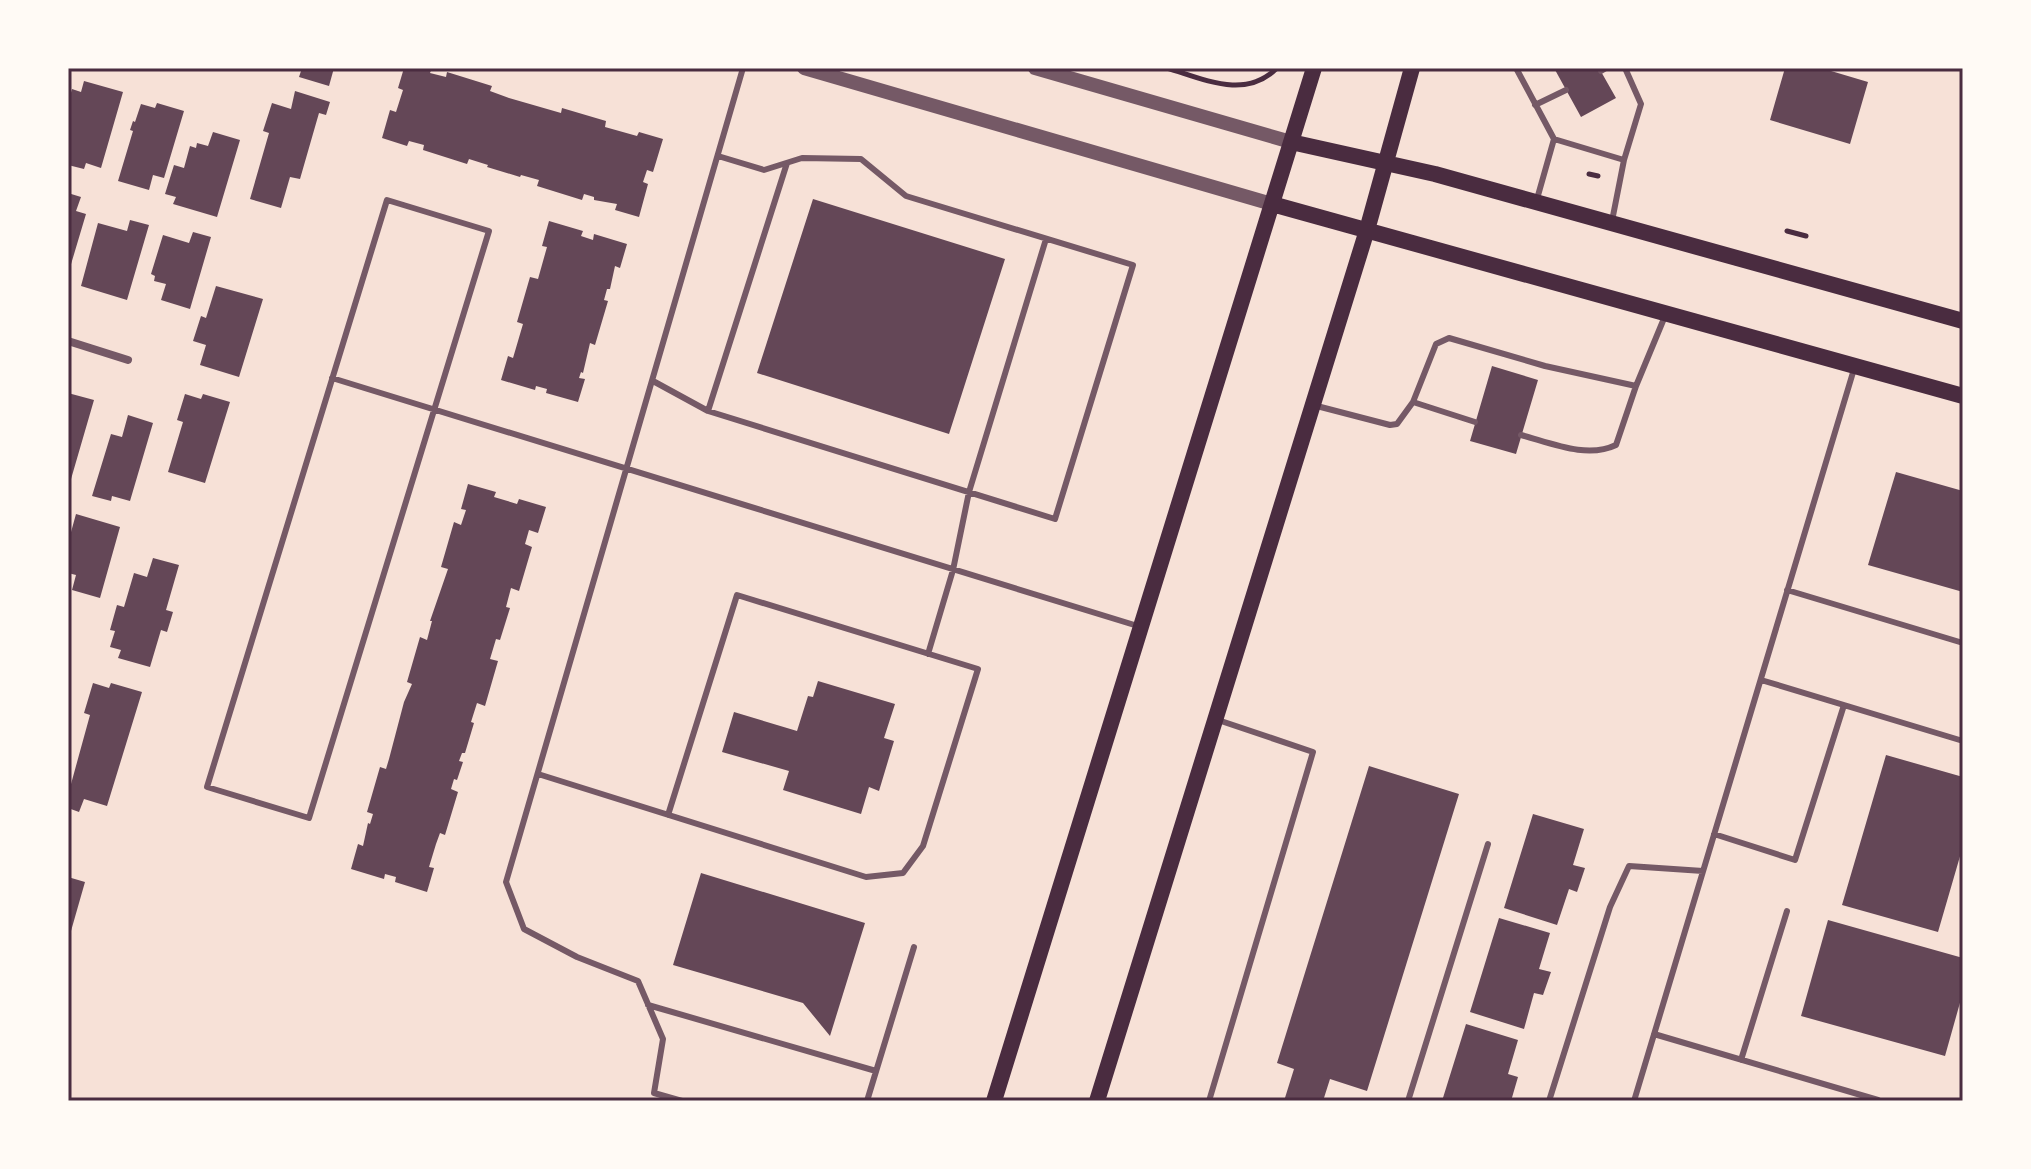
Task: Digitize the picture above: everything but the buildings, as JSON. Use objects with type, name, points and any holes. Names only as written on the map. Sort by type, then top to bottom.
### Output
[{"type":"main road","points":[[994,1101],[1314,68]]},
{"type":"main road","points":[[1097,1101],[1367,230],[1412,68]]},
{"type":"main road","points":[[1291,142],[1385,161],[1963,321]]},
{"type":"main road","points":[[1272,204],[1963,396]]},
{"type":"street","points":[[804,68],[1272,204]]},
{"type":"street","points":[[1035,68],[1291,142]]},
{"type":"street","points":[[68,341],[128,360]]},
{"type":"lane","points":[[682,1101],[653,1097],[663,1039],[638,981],[577,957],[524,929],[506,882],[743,68]]},
{"type":"lane","points":[[1516,68],[1554,139],[1624,160]]},
{"type":"lane","points":[[1611,224],[1624,160],[1641,104],[1625,68]]},
{"type":"lane","points":[[1535,105],[1566,90]]},
{"type":"lane","points":[[1536,203],[1554,139]]},
{"type":"lane","points":[[653,381],[708,411],[1055,519],[1133,265],[906,196],[861,159],[802,158],[764,170],[718,156]]},
{"type":"lane","points":[[708,411],[787,163]]},
{"type":"lane","points":[[387,200],[489,231],[309,818],[207,787],[332,378],[387,200]]},
{"type":"lane","points":[[928,654],[953,570],[969,492],[1046,239]]},
{"type":"lane","points":[[1521,435],[1574,449],[1604,451],[1616,445],[1666,313]]},
{"type":"lane","points":[[1313,405],[1390,425],[1397,424],[1413,402],[1436,344],[1449,338],[1545,366],[1636,386]]},
{"type":"lane","points":[[1634,1101],[1855,366]]},
{"type":"lane","points":[[332,378],[1141,627]]},
{"type":"lane","points":[[1413,402],[1475,422]]},
{"type":"lane","points":[[1787,590],[1963,643]]},
{"type":"lane","points":[[538,774],[668,815],[866,877],[903,873],[923,846],[978,669],[737,595],[668,815]]},
{"type":"lane","points":[[1761,680],[1963,741]]},
{"type":"lane","points":[[1714,834],[1795,860],[1844,705]]},
{"type":"lane","points":[[1209,1101],[1313,752],[1216,719]]},
{"type":"lane","points":[[1408,1101],[1488,844]]},
{"type":"lane","points":[[1549,1101],[1610,907],[1629,866],[1703,871]]},
{"type":"lane","points":[[1741,1060],[1787,911]]},
{"type":"lane","points":[[867,1101],[914,947]]},
{"type":"lane","points":[[648,1005],[876,1071]]},
{"type":"lane","points":[[1654,1034],[1878,1100]]},
{"type":"path","points":[[1167,68],[1231,86],[1244,86],[1262,80],[1277,68]]},
{"type":"path","points":[[1589,174],[1598,176]]},
{"type":"path","points":[[1787,231],[1806,236]]}]
